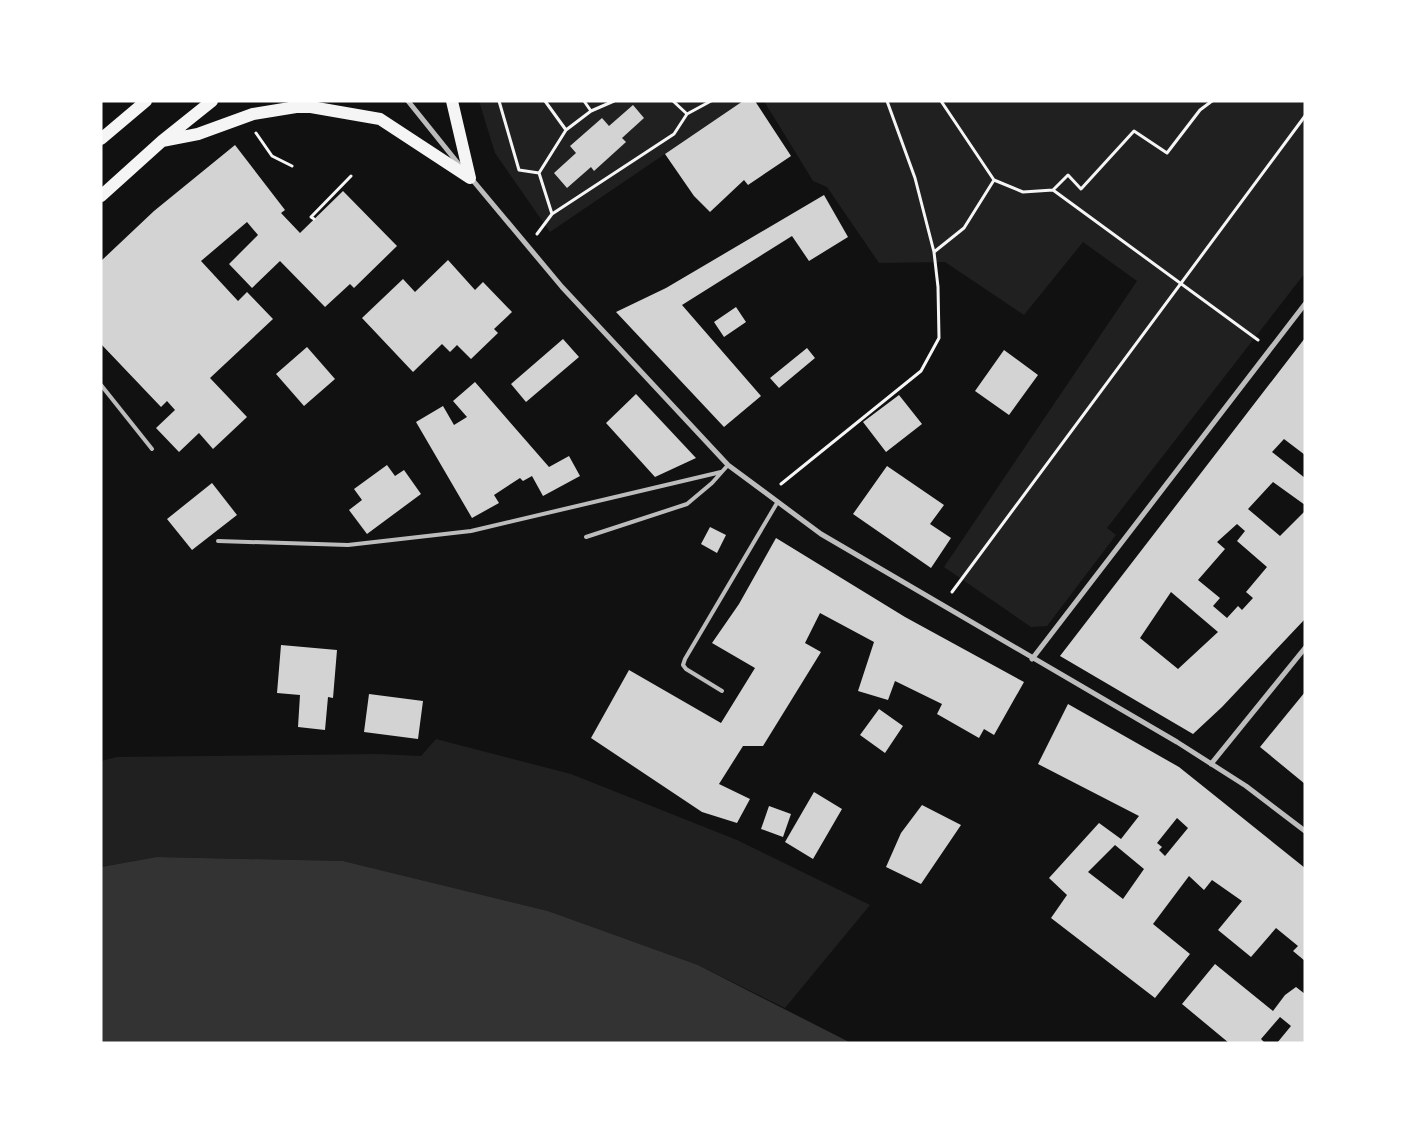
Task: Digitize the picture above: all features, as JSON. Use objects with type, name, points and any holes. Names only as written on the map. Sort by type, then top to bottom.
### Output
[{"type":"main road","points":[[101,139],[146,101]]},
{"type":"main road","points":[[101,196],[162,141],[212,101]]},
{"type":"main road","points":[[452,101],[470,178]]},
{"type":"main road","points":[[162,141],[198,134],[253,114],[296,107],[312,107],[380,119],[470,178]]},
{"type":"street","points":[[408,101],[562,287],[728,464],[777,503],[821,534],[1032,659],[1169,737],[1246,786],[1305,831]]},
{"type":"street","points":[[1032,659],[1305,304]]},
{"type":"street","points":[[1211,764],[1305,648]]},
{"type":"lane","points":[[101,385],[152,449]]},
{"type":"lane","points":[[586,537],[687,504],[712,484],[728,464]]},
{"type":"lane","points":[[218,541],[348,545],[471,531],[721,472]]},
{"type":"lane","points":[[722,691],[683,665],[777,503]]},
{"type":"path","points":[[499,101],[519,170],[539,173]]},
{"type":"path","points":[[545,101],[566,130]]},
{"type":"path","points":[[584,101],[591,111]]},
{"type":"path","points":[[552,214],[539,173],[566,130],[591,111],[614,101]]},
{"type":"path","points":[[673,101],[687,114]]},
{"type":"path","points":[[528,246],[552,214],[674,134],[687,114],[711,101]]},
{"type":"path","points":[[768,495],[922,371],[939,338],[938,287],[934,252],[915,178],[888,101]]},
{"type":"path","points":[[941,101],[994,180],[1024,192],[1053,190],[1182,282],[1269,349]]},
{"type":"path","points":[[1053,190],[1068,175],[1082,189],[1134,131],[1167,153],[1200,110],[1212,101]]},
{"type":"path","points":[[942,605],[1305,116]]},
{"type":"path","points":[[253,128],[272,156],[292,166]]},
{"type":"path","points":[[314,220],[311,217],[351,176]]},
{"type":"path","points":[[934,252],[964,228],[994,180]]},
{"type":"shaded area","points":[[479,101],[743,101],[550,232],[495,153]]},
{"type":"shaded area","points":[[764,101],[1305,101],[1305,273],[1107,528],[1116,535],[1047,626],[1031,627],[944,567],[1137,281],[1083,242],[1024,315],[945,262],[879,263],[827,187],[813,181]]},
{"type":"shaded area","points":[[436,739],[571,774],[737,840],[870,905],[785,1008],[698,965],[548,911],[343,861],[157,857],[101,867],[101,761],[117,757],[377,754],[421,756]]},
{"type":"shaded area","points":[[157,857],[343,861],[548,911],[698,965],[851,1043],[101,1043],[101,867]]},
{"type":"building","points":[[743,101],[755,101],[791,156],[748,185],[744,180],[710,212],[694,196],[665,154]]},
{"type":"building","points":[[633,105],[644,118],[622,138],[626,142],[594,171],[591,167],[567,188],[554,173],[576,153],[570,146],[602,118],[609,126]]},
{"type":"building","points":[[235,145],[285,210],[281,213],[300,233],[343,191],[397,246],[354,288],[350,284],[325,307],[280,261],[252,288],[229,264],[258,235],[247,222],[201,261],[238,301],[247,292],[273,319],[210,378],[247,417],[213,449],[199,433],[179,452],[156,428],[175,410],[167,401],[161,407],[101,344],[101,261],[154,211]]},
{"type":"building","points":[[824,195],[848,237],[809,261],[792,236],[682,305],[761,396],[724,427],[616,312],[666,288]]},
{"type":"building","points":[[448,260],[475,290],[483,282],[512,312],[494,329],[498,333],[471,359],[457,345],[450,352],[442,344],[413,372],[362,318],[403,279],[415,292]]},
{"type":"building","points":[[736,307],[746,322],[724,337],[714,322]]},
{"type":"building","points":[[1305,338],[1305,455],[1284,439],[1272,452],[1305,478],[1305,505],[1273,482],[1248,509],[1280,536],[1305,511],[1305,619],[1222,707],[1193,734],[1060,656]],"holes":[[[1237,524],[1245,531],[1237,541],[1267,567],[1246,592],[1253,598],[1242,610],[1238,606],[1227,618],[1213,606],[1220,598],[1198,580],[1225,549],[1217,542]],[[1171,592],[1218,632],[1178,669],[1140,638]]]},
{"type":"building","points":[[563,339],[579,357],[526,402],[511,384]]},
{"type":"building","points":[[307,347],[335,379],[304,406],[276,374]]},
{"type":"building","points":[[807,348],[815,358],[779,388],[770,378]]},
{"type":"building","points":[[1004,350],[1038,375],[1009,415],[975,391]]},
{"type":"building","points":[[475,382],[549,467],[569,456],[580,476],[543,496],[532,476],[523,481],[520,478],[494,495],[499,503],[472,518],[416,422],[443,406],[454,425],[467,417],[453,401]]},
{"type":"building","points":[[636,394],[696,458],[655,477],[606,423]]},
{"type":"building","points":[[899,395],[922,424],[886,452],[863,422]]},
{"type":"building","points":[[387,465],[395,476],[404,470],[421,494],[367,534],[349,510],[362,500],[354,489]]},
{"type":"building","points":[[887,466],[944,505],[930,524],[951,538],[931,568],[853,514]]},
{"type":"building","points":[[212,483],[237,515],[192,550],[167,519]]},
{"type":"building","points":[[710,527],[726,535],[717,553],[701,544]]},
{"type":"building","points":[[776,538],[905,617],[1024,682],[994,735],[984,729],[979,738],[937,714],[942,704],[895,681],[888,700],[858,691],[874,642],[820,613],[805,643],[821,652],[763,746],[743,746],[719,784],[750,799],[737,823],[702,812],[591,738],[629,670],[721,723],[755,668],[712,643],[739,604]]},
{"type":"building","points":[[281,645],[337,650],[333,698],[328,697],[325,730],[298,727],[300,695],[277,693]]},
{"type":"building","points":[[1305,692],[1305,784],[1260,747]]},
{"type":"building","points":[[369,694],[423,701],[418,739],[364,732]]},
{"type":"building","points":[[1068,704],[1179,767],[1305,868],[1305,961],[1293,951],[1298,946],[1276,928],[1251,957],[1218,930],[1242,901],[1212,880],[1204,890],[1189,876],[1153,924],[1190,954],[1155,998],[1051,918],[1067,895],[1049,878],[1099,823],[1121,839],[1139,816],[1038,764]],"holes":[[[1177,818],[1188,828],[1165,856],[1159,850],[1162,847],[1157,843]],[[1115,845],[1144,869],[1123,899],[1088,872]]]},
{"type":"building","points":[[879,709],[903,726],[885,753],[860,735]]},
{"type":"building","points":[[814,792],[842,809],[813,859],[785,842]]},
{"type":"building","points":[[922,805],[961,825],[921,884],[886,867],[901,833]]},
{"type":"building","points":[[769,806],[791,814],[783,837],[761,829]]},
{"type":"building","points":[[1215,964],[1273,1011],[1285,995],[1296,987],[1305,994],[1305,1043],[1277,1043],[1291,1026],[1280,1017],[1261,1039],[1265,1043],[1229,1043],[1182,1004]]}]
